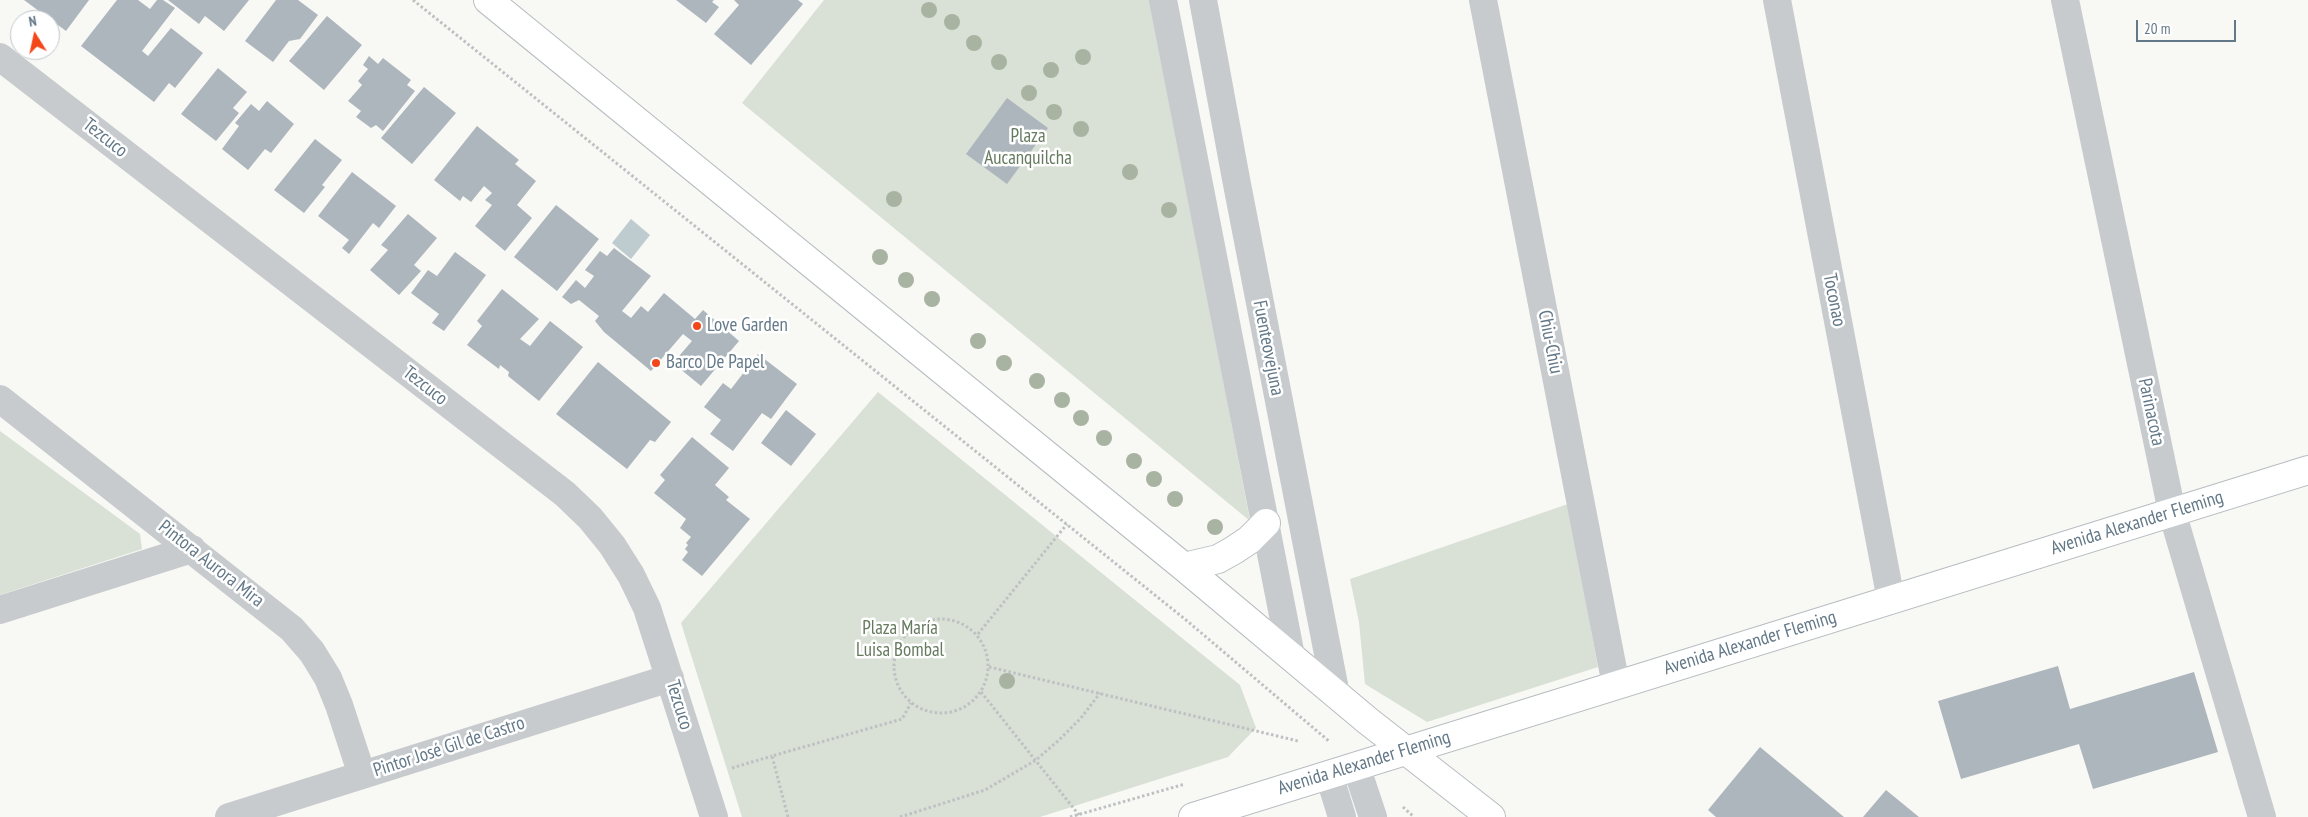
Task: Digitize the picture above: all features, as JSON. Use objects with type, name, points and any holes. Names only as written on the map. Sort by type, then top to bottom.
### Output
[{"type":"main road","points":[[488,0],[1184,568],[1336,695],[1491,817]]},
{"type":"main road","name":"Avenida Alexander Fleming","points":[[1193,817],[2308,470]]},
{"type":"main road","points":[[1184,568],[1218,559],[1249,540],[1266,523]]},
{"type":"street","name":"Fuenteovejuna","points":[[1163,0],[1291,656]]},
{"type":"street","name":"Fuenteovejuna","points":[[1204,0],[1241,208],[1336,695]]},
{"type":"street","name":"Chiu-Chiu","points":[[1483,0],[1616,685]]},
{"type":"street","name":"Toconao","points":[[1777,0],[1891,600]]},
{"type":"street","name":"Parinacota","points":[[2065,0],[2172,512],[2262,817]]},
{"type":"street","name":"Tezcuco","points":[[5,70],[565,494],[590,518],[612,545],[631,575],[647,608],[714,817]]},
{"type":"street","name":"Pintora Aurora Mira","points":[[0,399],[280,619],[312,652],[328,678],[340,705],[362,775]]},
{"type":"street","points":[[0,610],[192,549]]},
{"type":"street","name":"Pintor José Gil de Castro","points":[[229,817],[670,678]]},
{"type":"street","points":[[1356,766],[1373,817]]},
{"type":"street","points":[[1329,775],[1342,817]]},
{"type":"path","points":[[413,0],[1186,620],[1321,734]]},
{"type":"path","points":[[978,634],[1067,524]]},
{"type":"path","points":[[929,619],[956,620],[978,634],[989,667],[981,692],[961,710],[935,714],[910,703],[896,682],[894,655],[906,632],[929,619]]},
{"type":"path","points":[[989,667],[1298,741]]},
{"type":"path","points":[[981,692],[1079,814]]},
{"type":"path","points":[[900,817],[985,790],[1036,760],[1065,734],[1100,693]]},
{"type":"path","points":[[701,776],[902,719],[910,703]]},
{"type":"path","points":[[772,756],[788,817]]},
{"type":"path","points":[[1400,805],[1414,817]]},
{"type":"green space","name":"Plaza Aucanquilcha","points":[[824,0],[1151,0],[1250,521],[742,103]]},
{"type":"green space","name":"Plaza María Luisa Bombal","points":[[878,392],[1240,685],[1256,728],[1228,757],[1040,817],[742,817],[681,623]]},
{"type":"green space","points":[[0,431],[140,534],[142,549],[0,595]]},
{"type":"green space","points":[[1568,504],[1598,667],[1427,722],[1365,684],[1359,622],[1350,579]]},
{"type":"shaded area","points":[[631,219],[650,235],[631,259],[612,243]]},
{"type":"building","points":[[24,0],[89,0],[66,31],[60,27],[60,10],[38,10]]},
{"type":"building","points":[[117,0],[138,0],[150,9],[157,0],[163,0],[175,8],[142,51],[148,56],[171,28],[203,53],[175,88],[169,83],[154,102],[81,46]]},
{"type":"building","points":[[168,0],[249,0],[224,31],[205,16],[199,24]]},
{"type":"building","points":[[276,0],[298,0],[318,15],[300,39],[289,41],[273,62],[245,41]]},
{"type":"building","points":[[676,0],[714,0],[712,2],[719,7],[706,23]]},
{"type":"building","points":[[734,0],[798,0],[803,4],[751,65],[714,34],[739,5]]},
{"type":"building","points":[[327,16],[362,45],[324,90],[289,61]]},
{"type":"building","points":[[369,56],[378,64],[383,58],[411,80],[407,85],[415,91],[383,131],[376,125],[371,128],[356,117],[361,111],[348,101],[362,85],[358,81],[368,69],[363,65]]},
{"type":"building","points":[[218,68],[247,92],[233,108],[239,113],[216,141],[181,114]]},
{"type":"building","points":[[424,87],[456,113],[412,164],[381,138]]},
{"type":"building","points":[[1007,98],[1048,128],[1007,184],[966,154]]},
{"type":"building","points":[[267,101],[294,124],[271,153],[265,149],[248,170],[222,149],[239,126],[235,123],[251,104],[259,111]]},
{"type":"building","points":[[477,126],[519,160],[515,164],[536,181],[517,205],[532,218],[505,251],[475,226],[492,205],[485,200],[492,193],[484,186],[471,202],[463,196],[460,201],[434,180]]},
{"type":"building","points":[[315,139],[342,160],[322,185],[325,187],[304,213],[274,190]]},
{"type":"building","points":[[352,172],[396,206],[379,228],[373,223],[349,254],[342,248],[349,240],[318,216]]},
{"type":"building","points":[[556,205],[599,239],[557,291],[514,257]]},
{"type":"building","points":[[408,214],[437,238],[414,265],[421,271],[399,295],[370,270],[388,250],[381,245]]},
{"type":"building","points":[[614,248],[651,276],[622,311],[631,318],[641,306],[648,312],[664,293],[695,319],[703,310],[739,341],[701,386],[673,363],[692,341],[683,334],[651,371],[604,332],[595,321],[599,316],[579,300],[571,304],[562,297],[576,280],[585,288],[594,276],[585,270],[600,251],[607,256]]},
{"type":"building","points":[[455,252],[486,275],[444,331],[432,323],[439,314],[411,293],[428,270],[437,276]]},
{"type":"building","points":[[502,289],[539,319],[520,339],[530,346],[550,321],[583,347],[539,401],[508,376],[509,372],[500,365],[499,369],[467,345],[482,326],[477,321]]},
{"type":"building","points":[[758,354],[797,384],[771,419],[762,413],[733,451],[710,434],[721,420],[704,407],[723,383],[731,389]]},
{"type":"building","points":[[598,362],[671,422],[655,442],[650,440],[627,469],[556,414]]},
{"type":"building","points":[[786,410],[816,434],[791,466],[761,443]]},
{"type":"building","points":[[692,437],[729,468],[715,485],[729,497],[726,500],[750,519],[702,576],[682,560],[688,552],[685,549],[688,545],[686,543],[691,537],[680,528],[686,519],[654,493],[665,480],[660,475]]},
{"type":"building","points":[[2058,666],[2070,709],[2194,672],[2218,752],[2093,789],[2079,744],[1961,779],[1938,701]]},
{"type":"building","points":[[1760,747],[1844,817],[1716,817],[1708,810]]},
{"type":"building","points":[[1886,790],[1919,817],[1863,817]]},
{"type":"place","name":"Love Garden","points":[[697,326]]},
{"type":"place","name":"Barco De Papel","points":[[656,363]]}]
